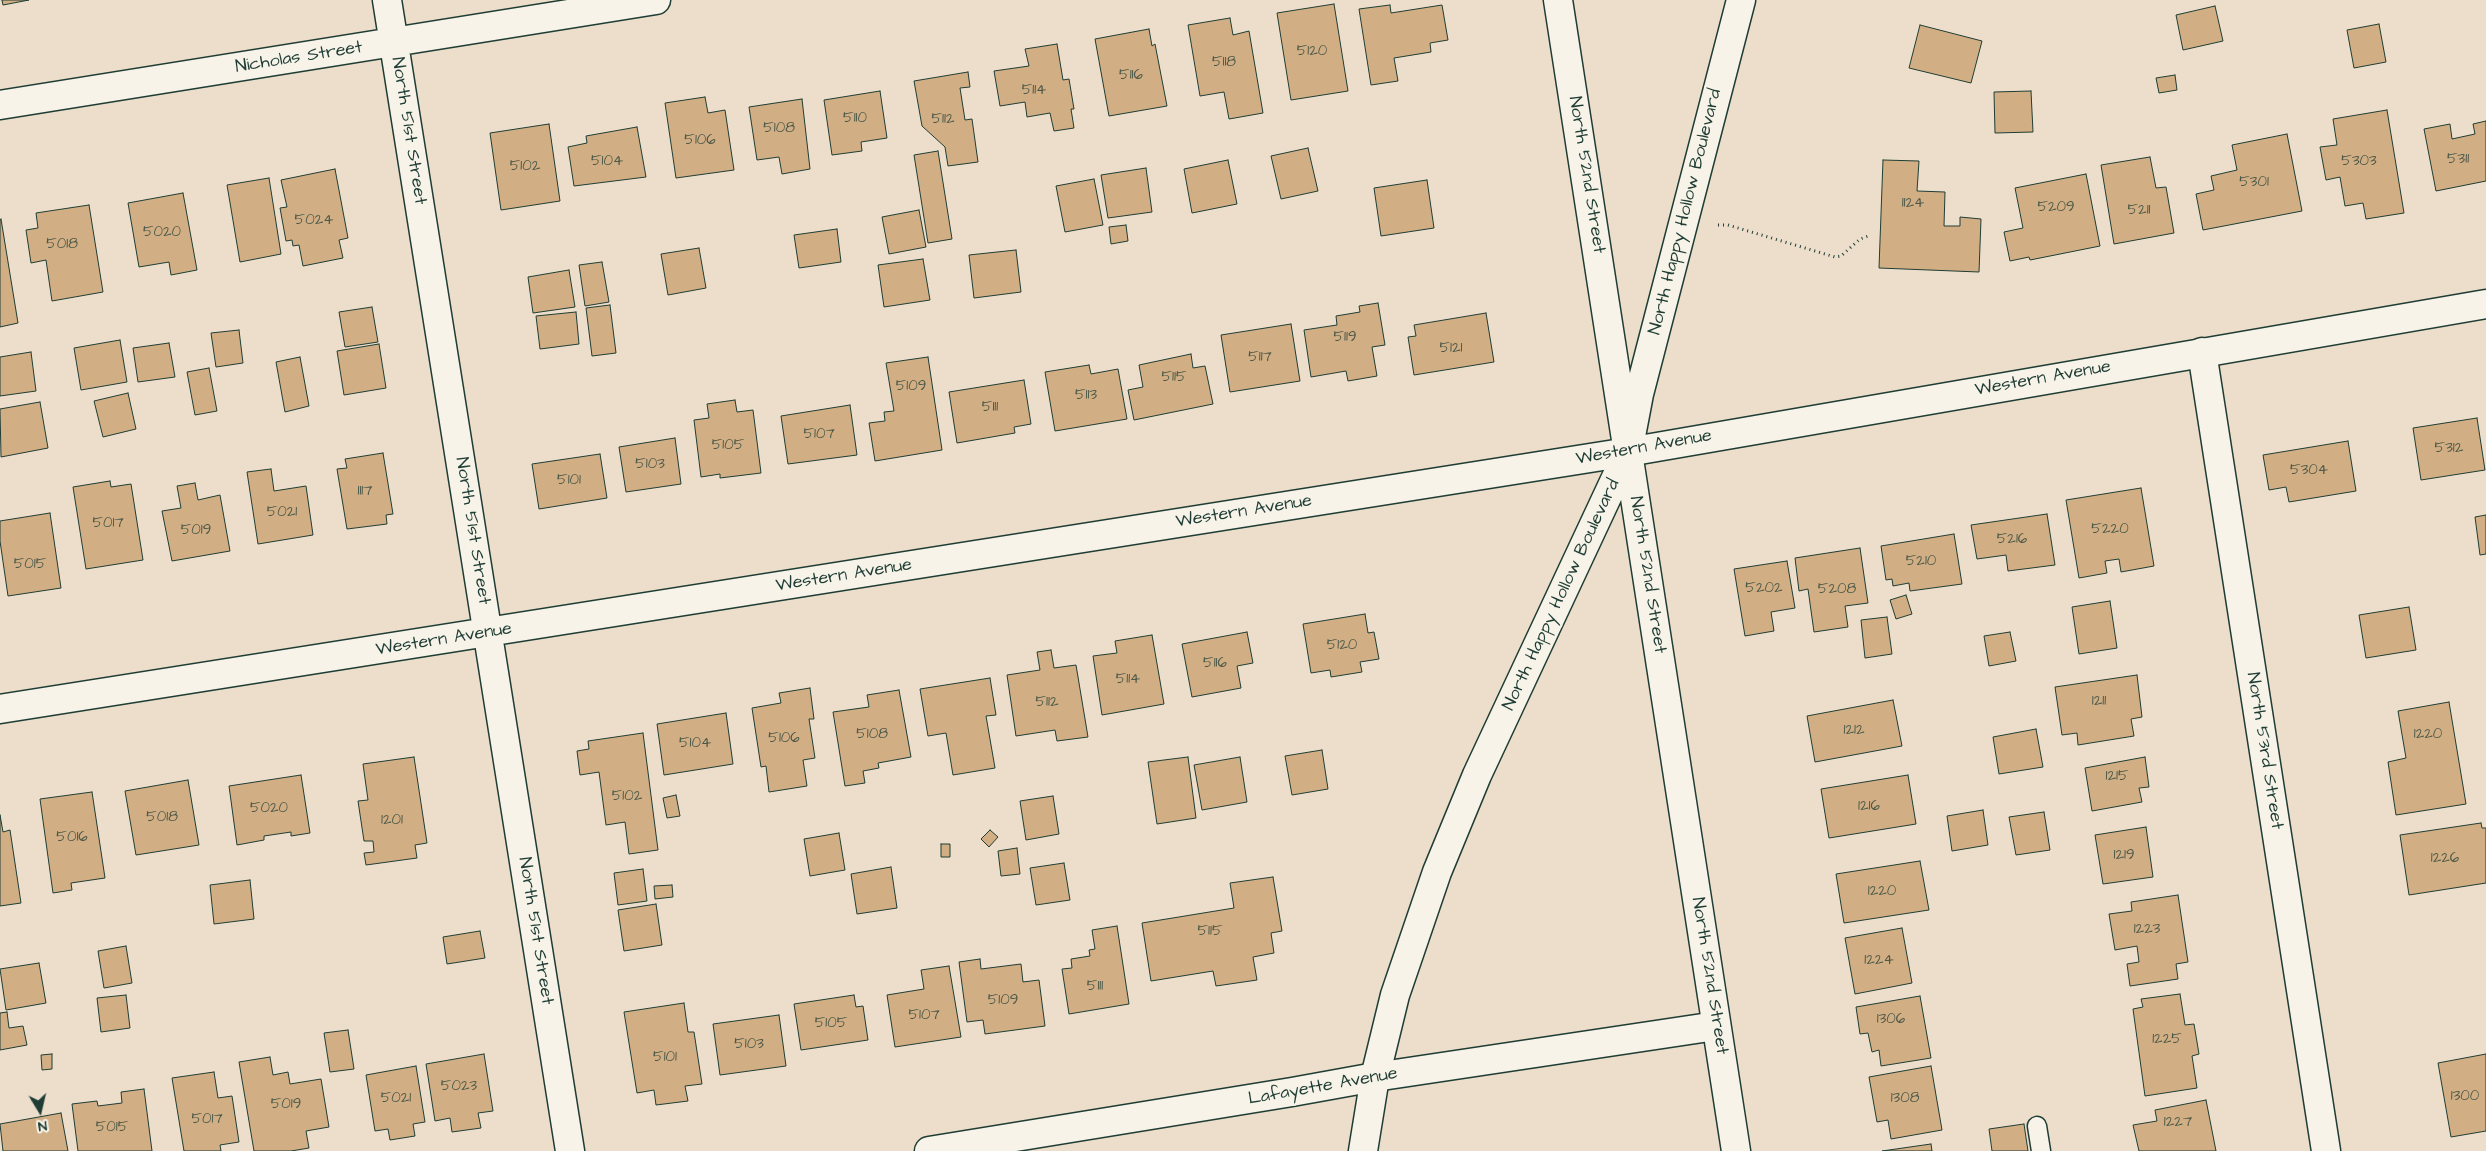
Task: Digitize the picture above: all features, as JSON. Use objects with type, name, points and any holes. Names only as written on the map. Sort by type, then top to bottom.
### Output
[{"type":"street","name":"North 51st Street","points":[[387,0],[570,1151]]},
{"type":"street","name":"Nicholas Street","points":[[0,105],[656,0]]},
{"type":"street","name":"North 52nd Street","points":[[1558,0],[1736,1151]]},
{"type":"street","name":"North Happy Hollow Boulevard","points":[[1363,1151],[1376,1077],[1395,995],[1441,863],[1477,775],[1628,452],[1639,394],[1741,0]]},
{"type":"street","name":"Western Avenue","points":[[0,709],[1628,452],[2486,304]]},
{"type":"street","name":"North 53rd Street","points":[[2202,352],[2326,1151]]},
{"type":"street","name":"Lafayette Avenue","points":[[929,1151],[1376,1077],[1716,1026]]},
{"type":"lane","points":[[2036,1126],[2040,1151]]},
{"type":"path","points":[[1728,225],[1835,257],[1841,256],[1860,239],[1871,235]]},
{"type":"building","points":[[2,0],[29,0],[3,5]]},
{"type":"building","points":[[1334,4],[1348,91],[1291,100],[1277,13]]},
{"type":"building","points":[[1390,5],[1391,13],[1442,5],[1448,40],[1430,43],[1431,52],[1394,58],[1398,81],[1371,85],[1359,9]]},
{"type":"building","points":[[2215,6],[2223,41],[2183,50],[2176,15]]},
{"type":"building","points":[[1230,18],[1233,35],[1249,31],[1263,113],[1229,119],[1224,92],[1200,96],[1188,25]]},
{"type":"building","points":[[2379,24],[2386,62],[2354,68],[2347,30]]},
{"type":"building","points":[[1920,25],[1982,41],[1971,83],[1909,68]]},
{"type":"building","points":[[1149,29],[1152,46],[1155,44],[1167,106],[1109,116],[1095,39]]},
{"type":"building","points":[[1057,44],[1063,80],[1069,79],[1074,109],[1071,109],[1074,128],[1054,131],[1050,113],[1027,117],[1025,102],[1000,106],[994,71],[1029,66],[1025,49]]},
{"type":"building","points":[[968,72],[970,87],[960,88],[965,120],[972,119],[978,162],[948,166],[945,147],[922,126],[914,81]]},
{"type":"building","points":[[2175,75],[2177,90],[2159,93],[2156,78]]},
{"type":"building","points":[[880,91],[887,138],[861,142],[862,151],[832,155],[824,100]]},
{"type":"building","points":[[2031,91],[2033,132],[1995,133],[1994,92]]},
{"type":"building","points":[[705,97],[708,113],[725,110],[734,170],[676,178],[665,103]]},
{"type":"building","points":[[802,99],[810,169],[782,174],[779,157],[757,160],[749,107]]},
{"type":"building","points":[[2387,110],[2404,213],[2366,219],[2363,203],[2345,206],[2340,177],[2326,180],[2320,147],[2337,145],[2333,119]]},
{"type":"building","points":[[2486,121],[2486,181],[2436,191],[2424,129],[2450,124],[2452,139],[2475,134],[2473,124]]},
{"type":"building","points":[[549,124],[560,201],[501,210],[490,133]]},
{"type":"building","points":[[637,127],[646,177],[574,186],[568,147],[587,143],[586,136]]},
{"type":"building","points":[[2287,134],[2302,211],[2203,230],[2196,194],[2214,190],[2211,176],[2237,170],[2232,145]]},
{"type":"building","points":[[1308,148],[1318,191],[1281,199],[1271,156]]},
{"type":"building","points":[[938,151],[952,239],[928,243],[914,155]]},
{"type":"building","points":[[2150,157],[2156,188],[2166,187],[2174,233],[2114,244],[2101,165]]},
{"type":"building","points":[[1228,160],[1237,204],[1192,213],[1184,169]]},
{"type":"building","points":[[1883,160],[1919,161],[1917,191],[1945,192],[1944,226],[1960,226],[1960,217],[1981,219],[1979,272],[1879,268]]},
{"type":"building","points":[[1146,168],[1152,212],[1108,218],[1101,175]]},
{"type":"building","points":[[335,169],[348,238],[339,240],[343,258],[303,266],[299,245],[293,246],[292,240],[286,241],[280,208],[287,207],[281,180]]},
{"type":"building","points":[[2086,174],[2100,246],[2030,260],[2029,257],[2010,261],[2004,232],[2023,228],[2015,188]]},
{"type":"building","points":[[269,178],[281,254],[240,262],[227,185]]},
{"type":"building","points":[[1094,179],[1103,225],[1065,232],[1056,186]]},
{"type":"building","points":[[1427,180],[1434,228],[1381,236],[1374,188]]},
{"type":"building","points":[[183,193],[197,270],[171,275],[169,262],[139,267],[128,203]]},
{"type":"building","points":[[89,205],[103,292],[52,301],[46,260],[31,263],[26,230],[38,228],[36,213]]},
{"type":"building","points":[[919,210],[926,247],[889,254],[882,217]]},
{"type":"building","points":[[0,220],[18,323],[0,327]]},
{"type":"building","points":[[1126,225],[1128,241],[1111,244],[1109,227]]},
{"type":"building","points":[[837,229],[841,262],[799,268],[794,235]]},
{"type":"building","points":[[699,248],[706,288],[668,295],[661,254]]},
{"type":"building","points":[[1016,250],[1021,292],[974,298],[969,255]]},
{"type":"building","points":[[923,259],[930,300],[884,307],[878,265]]},
{"type":"building","points":[[602,262],[609,302],[585,306],[579,265]]},
{"type":"building","points":[[569,270],[575,307],[533,313],[528,277]]},
{"type":"building","points":[[1378,303],[1385,345],[1372,347],[1377,376],[1348,381],[1346,371],[1311,377],[1304,330],[1337,325],[1336,316],[1360,312],[1359,306]]},
{"type":"building","points":[[610,305],[616,353],[592,356],[586,308]]},
{"type":"building","points":[[372,307],[378,342],[345,347],[339,312]]},
{"type":"building","points":[[576,312],[579,344],[540,349],[536,316]]},
{"type":"building","points":[[1486,313],[1494,362],[1414,375],[1408,337],[1416,336],[1414,325]]},
{"type":"building","points":[[1291,324],[1300,381],[1230,392],[1221,335]]},
{"type":"building","points":[[239,330],[243,363],[216,367],[211,333]]},
{"type":"building","points":[[120,340],[127,382],[81,390],[74,348]]},
{"type":"building","points":[[169,343],[175,377],[138,382],[133,348]]},
{"type":"building","points":[[379,344],[386,388],[344,395],[337,351]]},
{"type":"building","points":[[31,352],[36,391],[0,396],[0,357]]},
{"type":"building","points":[[1191,354],[1193,368],[1205,366],[1213,404],[1134,420],[1128,390],[1143,387],[1139,365]]},
{"type":"building","points":[[300,357],[309,406],[285,412],[276,362]]},
{"type":"building","points":[[928,357],[942,450],[875,461],[869,423],[885,421],[884,412],[894,411],[886,363]]},
{"type":"building","points":[[1089,365],[1091,374],[1118,369],[1127,419],[1055,431],[1045,372]]},
{"type":"building","points":[[209,368],[217,411],[195,415],[187,372]]},
{"type":"building","points":[[1024,380],[1031,424],[1014,427],[1015,433],[957,443],[949,392]]},
{"type":"building","points":[[128,393],[136,429],[103,437],[94,401]]},
{"type":"building","points":[[735,400],[737,412],[753,410],[761,473],[720,478],[720,474],[701,477],[694,420],[709,418],[707,404]]},
{"type":"building","points":[[40,402],[48,448],[1,457],[0,409]]},
{"type":"building","points":[[850,405],[857,455],[788,464],[781,416]]},
{"type":"building","points":[[2477,418],[2485,470],[2421,480],[2413,428]]},
{"type":"building","points":[[675,438],[681,484],[626,492],[619,447]]},
{"type":"building","points":[[2348,441],[2356,491],[2289,502],[2286,487],[2269,490],[2263,455]]},
{"type":"building","points":[[383,453],[393,514],[386,515],[387,524],[347,529],[337,469],[347,468],[345,459]]},
{"type":"building","points":[[600,454],[607,498],[539,509],[532,464]]},
{"type":"building","points":[[271,469],[274,491],[306,486],[313,535],[258,544],[247,472]]},
{"type":"building","points":[[110,481],[111,487],[131,484],[143,560],[86,569],[73,487]]},
{"type":"building","points":[[195,483],[198,500],[220,495],[230,551],[172,561],[162,511],[181,508],[177,486]]},
{"type":"building","points":[[2141,488],[2154,566],[2121,572],[2119,559],[2105,561],[2107,573],[2079,578],[2066,500]]},
{"type":"building","points":[[50,513],[61,588],[8,596],[0,541],[0,521]]},
{"type":"building","points":[[2047,514],[2055,565],[2008,571],[2006,555],[1977,559],[1971,525]]},
{"type":"building","points":[[2486,515],[2486,554],[2480,555],[2475,517]]},
{"type":"building","points":[[1954,534],[1962,584],[1910,591],[1909,583],[1893,586],[1892,579],[1886,580],[1881,546]]},
{"type":"building","points":[[1860,548],[1868,603],[1845,606],[1848,627],[1814,632],[1808,589],[1799,591],[1795,558]]},
{"type":"building","points":[[1787,561],[1795,608],[1771,612],[1774,631],[1745,636],[1734,569]]},
{"type":"building","points":[[1906,595],[1912,614],[1896,619],[1890,600]]},
{"type":"building","points":[[2110,601],[2117,648],[2079,654],[2072,607]]},
{"type":"building","points":[[2409,607],[2416,650],[2366,658],[2359,615]]},
{"type":"building","points":[[1365,614],[1368,633],[1374,632],[1379,659],[1360,662],[1362,672],[1331,677],[1330,670],[1311,673],[1303,624]]},
{"type":"building","points":[[1887,617],[1892,654],[1865,658],[1861,620]]},
{"type":"building","points":[[1247,632],[1253,663],[1237,666],[1241,688],[1192,697],[1182,644]]},
{"type":"building","points":[[2010,632],[2016,661],[1989,666],[1984,636]]},
{"type":"building","points":[[1152,635],[1164,704],[1102,715],[1093,656],[1117,653],[1115,641]]},
{"type":"building","points":[[1051,650],[1054,668],[1076,665],[1088,737],[1057,741],[1055,730],[1016,736],[1007,675],[1040,670],[1037,652]]},
{"type":"building","points":[[2137,675],[2142,717],[2131,719],[2134,736],[2078,745],[2077,733],[2062,735],[2055,687]]},
{"type":"building","points":[[990,678],[996,715],[986,716],[995,768],[953,775],[946,733],[928,736],[920,689]]},
{"type":"building","points":[[810,688],[814,719],[809,719],[815,758],[803,760],[807,786],[769,792],[766,766],[761,767],[752,708],[781,703],[779,693]]},
{"type":"building","points":[[899,690],[911,757],[878,763],[879,768],[863,771],[865,783],[845,786],[833,712],[869,707],[867,695]]},
{"type":"building","points":[[1893,700],[1902,746],[1815,762],[1807,716]]},
{"type":"building","points":[[2449,702],[2466,804],[2396,815],[2388,762],[2406,758],[2398,711]]},
{"type":"building","points":[[726,713],[733,764],[664,775],[657,724]]},
{"type":"building","points":[[2036,729],[2043,767],[1999,774],[1993,737]]},
{"type":"building","points":[[643,733],[658,850],[629,854],[625,822],[606,825],[599,772],[580,775],[577,751],[589,749],[588,741]]},
{"type":"building","points":[[1322,750],[1328,789],[1292,795],[1285,756]]},
{"type":"building","points":[[414,757],[427,843],[415,845],[417,858],[366,865],[364,853],[374,852],[373,841],[364,841],[358,801],[368,800],[363,764]]},
{"type":"building","points":[[1188,757],[1196,818],[1157,824],[1148,762]]},
{"type":"building","points":[[1240,757],[1247,802],[1202,810],[1194,765]]},
{"type":"building","points":[[2145,757],[2149,787],[2139,788],[2142,802],[2092,811],[2085,768]]},
{"type":"building","points":[[301,775],[310,833],[291,836],[291,832],[264,836],[264,840],[237,845],[229,786]]},
{"type":"building","points":[[1908,775],[1916,824],[1829,838],[1821,789]]},
{"type":"building","points":[[188,780],[199,845],[136,855],[125,791]]},
{"type":"building","points":[[92,792],[105,878],[71,883],[72,890],[53,893],[40,799]]},
{"type":"building","points":[[676,795],[680,816],[667,818],[663,798]]},
{"type":"building","points":[[1053,796],[1059,834],[1026,840],[1020,801]]},
{"type":"building","points":[[1983,810],[1988,845],[1952,851],[1947,816]]},
{"type":"building","points":[[2044,812],[2050,850],[2016,855],[2009,817]]},
{"type":"building","points":[[0,815],[3,832],[10,830],[21,903],[0,906]]},
{"type":"building","points":[[2481,823],[2482,828],[2486,828],[2486,883],[2409,895],[2400,835]]},
{"type":"building","points":[[2146,827],[2153,877],[2103,884],[2095,835]]},
{"type":"building","points":[[990,830],[998,837],[989,847],[981,839]]},
{"type":"building","points":[[839,833],[845,870],[810,876],[804,839]]},
{"type":"building","points":[[941,844],[950,844],[950,857],[941,857]]},
{"type":"building","points":[[1017,848],[1020,874],[1001,876],[998,851]]},
{"type":"building","points":[[1920,861],[1929,910],[1844,923],[1836,874]]},
{"type":"building","points":[[1064,863],[1070,900],[1036,905],[1030,868]]},
{"type":"building","points":[[891,867],[897,908],[857,914],[851,874]]},
{"type":"building","points":[[643,869],[647,901],[618,905],[614,873]]},
{"type":"building","points":[[1273,877],[1282,931],[1271,933],[1274,953],[1253,957],[1257,980],[1216,986],[1213,971],[1151,981],[1142,923],[1234,908],[1230,883]]},
{"type":"building","points":[[250,880],[254,919],[214,924],[210,885]]},
{"type":"building","points":[[672,885],[673,897],[655,899],[654,886]]},
{"type":"building","points":[[2178,895],[2188,962],[2176,964],[2178,979],[2130,986],[2127,964],[2139,962],[2137,946],[2115,950],[2109,914],[2132,911],[2131,902]]},
{"type":"building","points":[[656,904],[662,945],[624,951],[618,910]]},
{"type":"building","points":[[1117,926],[1129,1004],[1069,1014],[1062,969],[1072,968],[1071,959],[1090,956],[1089,950],[1095,949],[1092,930]]},
{"type":"building","points":[[1902,928],[1912,983],[1855,994],[1845,938]]},
{"type":"building","points":[[480,931],[485,958],[447,964],[443,937]]},
{"type":"building","points":[[126,946],[132,983],[104,988],[98,951]]},
{"type":"building","points":[[980,959],[981,969],[1021,964],[1023,982],[1039,980],[1045,1026],[985,1034],[983,1020],[967,1022],[959,962]]},
{"type":"building","points":[[39,963],[46,1003],[6,1010],[0,969]]},
{"type":"building","points":[[949,966],[961,1037],[895,1047],[887,995],[924,989],[921,970]]},
{"type":"building","points":[[2180,994],[2185,1025],[2194,1024],[2199,1054],[2192,1056],[2197,1088],[2145,1096],[2133,1009],[2143,1007],[2141,999]]},
{"type":"building","points":[[126,995],[130,1028],[101,1032],[97,998]]},
{"type":"building","points":[[854,995],[856,1007],[863,1006],[868,1040],[801,1050],[794,1004]]},
{"type":"building","points":[[1920,996],[1931,1058],[1881,1066],[1879,1050],[1872,1052],[1868,1033],[1860,1034],[1856,1007]]},
{"type":"building","points":[[684,1003],[688,1032],[694,1032],[702,1084],[685,1086],[688,1101],[656,1105],[654,1090],[637,1093],[624,1012]]},
{"type":"building","points":[[7,1012],[9,1028],[23,1026],[27,1045],[0,1050],[0,1013]]},
{"type":"building","points":[[779,1015],[786,1066],[720,1075],[713,1024]]},
{"type":"building","points":[[348,1030],[354,1069],[330,1072],[324,1033]]},
{"type":"building","points":[[52,1054],[52,1069],[42,1070],[41,1055]]},
{"type":"building","points":[[484,1054],[493,1111],[478,1113],[481,1128],[452,1132],[450,1118],[435,1121],[426,1064]]},
{"type":"building","points":[[2486,1054],[2486,1131],[2451,1137],[2438,1063]]},
{"type":"building","points":[[270,1057],[273,1075],[288,1072],[290,1084],[321,1079],[329,1127],[306,1131],[309,1148],[291,1151],[254,1151],[239,1062]]},
{"type":"building","points":[[416,1066],[425,1122],[413,1124],[415,1136],[390,1140],[388,1129],[375,1131],[366,1075]]},
{"type":"building","points":[[1931,1066],[1942,1130],[1891,1139],[1888,1120],[1877,1122],[1869,1077]]},
{"type":"building","points":[[214,1072],[218,1098],[232,1096],[239,1142],[220,1145],[221,1151],[184,1151],[172,1078]]},
{"type":"building","points":[[144,1089],[152,1151],[78,1151],[72,1104],[97,1101],[98,1106],[122,1103],[121,1092]]},
{"type":"building","points":[[2206,1100],[2216,1151],[2139,1151],[2133,1125],[2157,1121],[2155,1110]]},
{"type":"building","points":[[61,1113],[68,1151],[3,1151],[0,1124]]},
{"type":"building","points":[[2024,1124],[2028,1151],[1992,1151],[1989,1129]]},
{"type":"building","points":[[1931,1144],[1932,1151],[1882,1151]]}]
